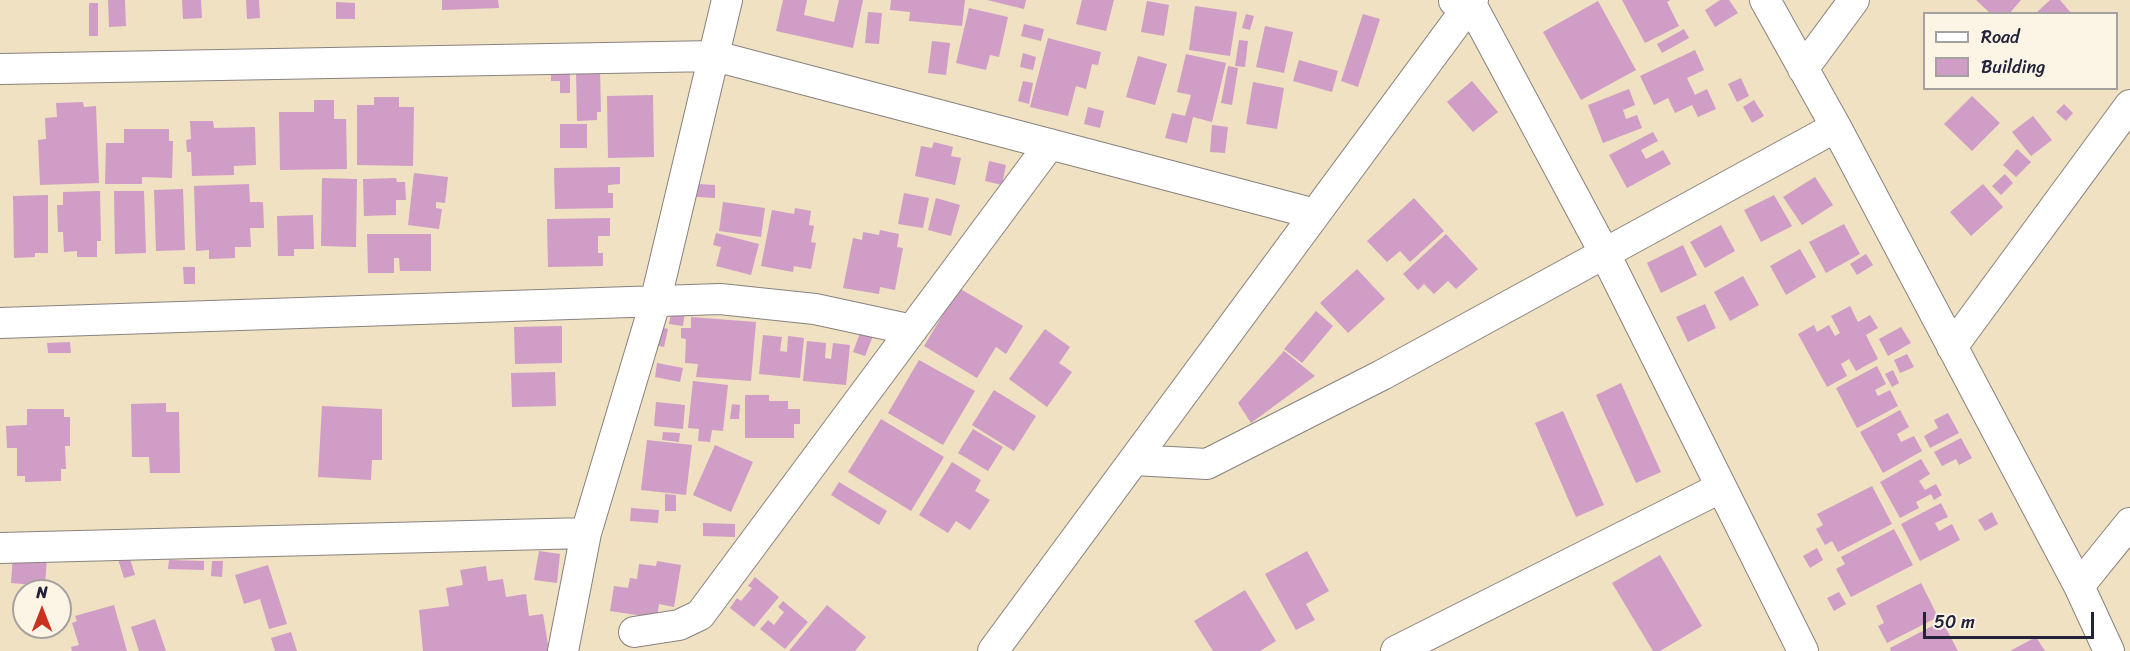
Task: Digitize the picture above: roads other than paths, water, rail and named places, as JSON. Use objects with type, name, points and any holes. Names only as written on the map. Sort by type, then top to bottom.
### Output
[{"type":"street","points":[[564,651],[586,533],[655,303],[727,0]]},
{"type":"street","points":[[1765,0],[1836,127],[2079,586],[2109,651]]},
{"type":"street","points":[[1803,69],[1854,0]]},
{"type":"street","points":[[993,651],[1315,214],[1465,1],[1605,254],[1803,651]]},
{"type":"street","points":[[0,69],[715,56],[1315,214]]},
{"type":"street","points":[[1952,347],[2130,105]]},
{"type":"street","points":[[1134,460],[1207,464],[1382,375],[1836,127]]},
{"type":"street","points":[[634,632],[679,625],[700,615],[1050,144]]},
{"type":"street","points":[[0,323],[732,300],[815,309],[912,330]]},
{"type":"street","points":[[1396,651],[1720,488]]},
{"type":"street","points":[[2079,586],[2130,524]]},
{"type":"street","points":[[0,548],[586,533]]}]
